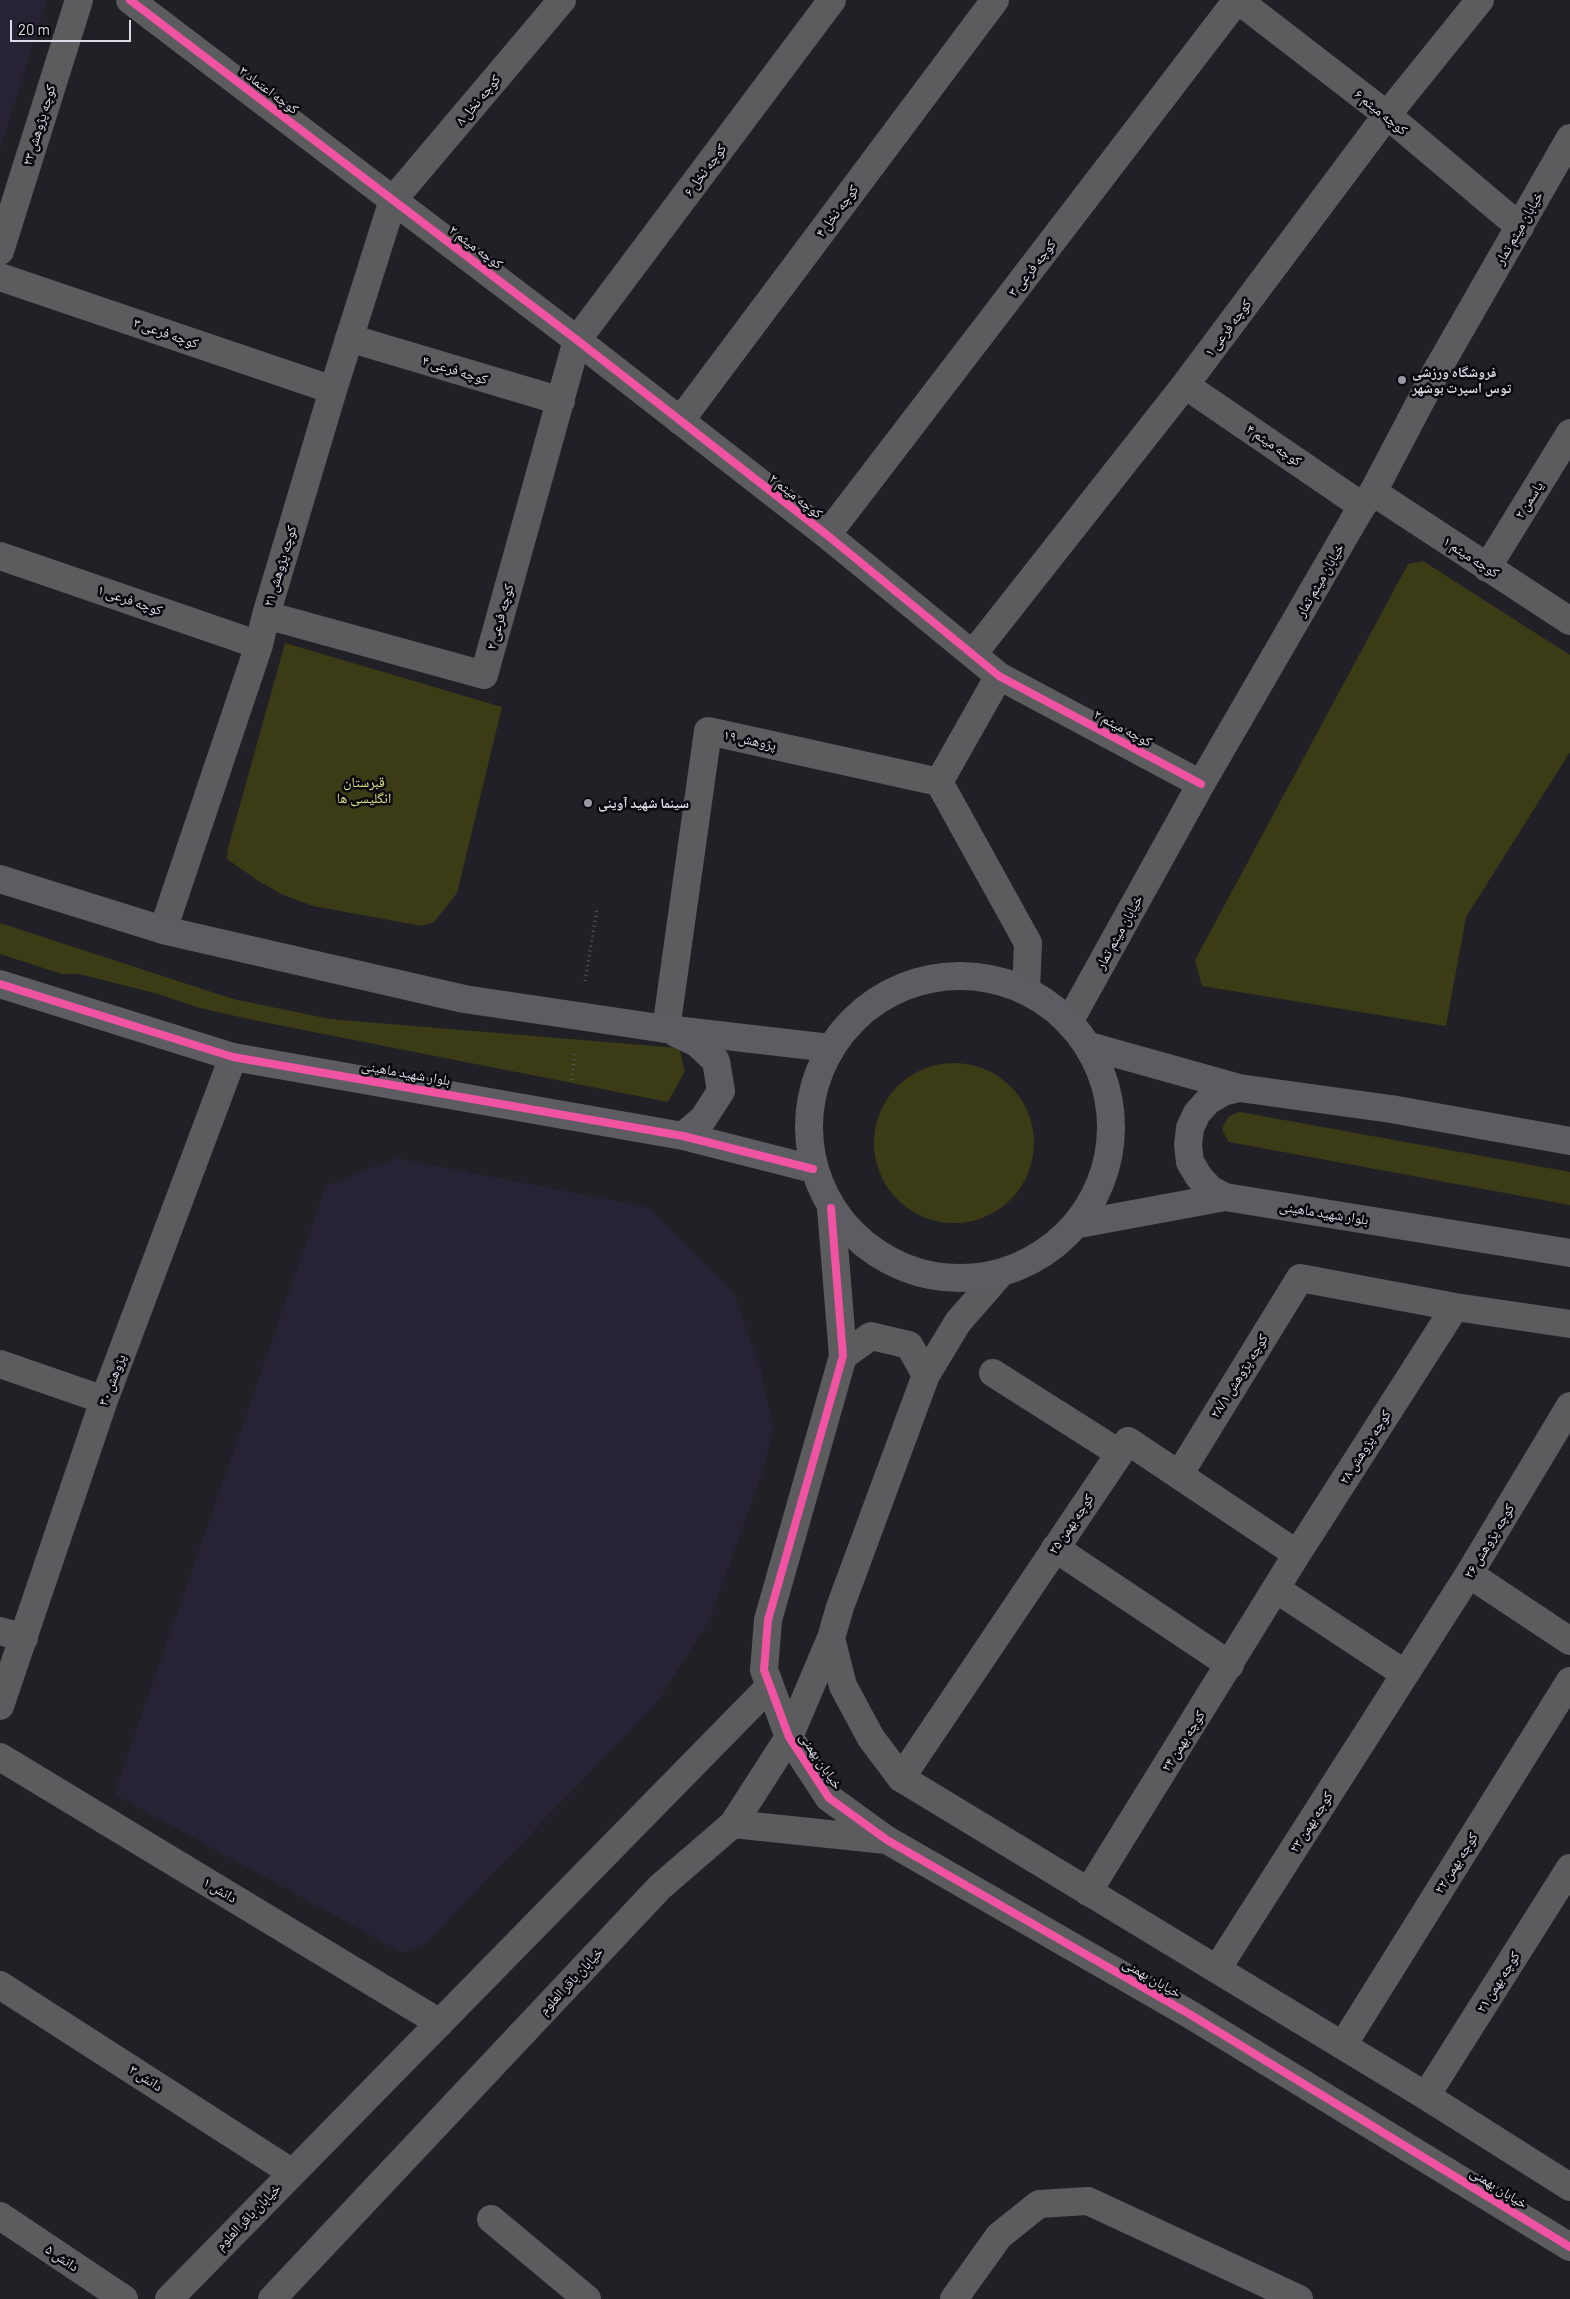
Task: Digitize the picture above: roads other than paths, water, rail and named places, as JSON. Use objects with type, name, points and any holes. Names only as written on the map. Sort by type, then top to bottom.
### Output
[{"type":"main road","points":[[0,879],[163,930],[464,999],[666,1029],[830,1048]]},
{"type":"main road","points":[[976,976],[1026,990],[1068,1022],[1089,1046],[1108,1089],[1112,1136],[1103,1182],[1079,1224],[1043,1256],[999,1275],[951,1280],[904,1269],[862,1244],[831,1208],[813,1169],[807,1127],[813,1086],[830,1048],[855,1017],[887,993],[924,979],[976,976]]},
{"type":"main road","name":"بلوار شهید ماهینی","points":[[0,984],[233,1056],[683,1136],[813,1169]]},
{"type":"main road","points":[[666,1029],[697,1043],[716,1061],[721,1091],[703,1119],[683,1136]]},
{"type":"main road","points":[[1089,1046],[1239,1088],[1391,1109],[1570,1141]]},
{"type":"main road","points":[[1225,1197],[1210,1189],[1199,1177],[1190,1162],[1188,1145],[1190,1128],[1197,1113],[1208,1101],[1223,1092],[1239,1088]]},
{"type":"main road","name":"بلوار شهید ماهینی","points":[[1079,1224],[1225,1197],[1570,1253]]},
{"type":"street","name":"کوچه پژوهش ۲۳","points":[[0,251],[79,0]]},
{"type":"street","name":"کوچه اعتماد ۳","points":[[130,0],[393,200]]},
{"type":"street","name":"کوچه نخل ۸","points":[[393,200],[562,0]]},
{"type":"street","name":"کوچه نخل ۶","points":[[578,340],[832,0]]},
{"type":"street","name":"کوچه نخل ۴","points":[[680,421],[995,0]]},
{"type":"street","name":"کوچه میثم ۶","points":[[1238,0],[1387,115],[1520,227]]},
{"type":"street","name":"کوچه فرعی ۳","points":[[827,535],[1238,0]]},
{"type":"street","name":"کوچه فرعی ۱","points":[[973,654],[1185,385],[1387,115],[1480,0]]},
{"type":"street","name":"خیابان میثم تمار","points":[[1068,1022],[1201,784],[1368,499],[1436,372],[1570,138]]},
{"type":"street","name":"کوچه پژوهش ۲۱","points":[[163,930],[259,645],[266,615],[333,390],[393,200]]},
{"type":"street","name":"کوچه میثم ۲","points":[[393,200],[578,340],[827,535],[1000,676],[1201,784]]},
{"type":"street","name":"کوچه فرعی ۳","points":[[0,277],[333,390]]},
{"type":"street","name":"کوچه فرعی ۴","points":[[349,338],[561,401]]},
{"type":"street","name":"کوچه فرعی ۲","points":[[266,615],[484,675],[578,340]]},
{"type":"street","name":"کوچه میثم ۴","points":[[1185,385],[1368,499]]},
{"type":"street","name":"یاسمن ۲","points":[[1487,568],[1570,433]]},
{"type":"street","name":"کوچه میثم ۱","points":[[1368,499],[1487,568],[1570,621]]},
{"type":"street","name":"کوچه فرعی ۱","points":[[0,556],[259,645]]},
{"type":"street","points":[[1000,676],[940,782],[1028,943],[1026,990]]},
{"type":"street","name":"پژوهش ۱۹","points":[[666,1029],[708,731],[940,782]]},
{"type":"street","name":"پژوهش ۳۰","points":[[0,1706],[12,1635],[104,1400],[233,1056]]},
{"type":"street","points":[[831,1208],[843,1356]]},
{"type":"street","name":"خیابان باقر العلوم","points":[[272,2299],[660,1887],[733,1824],[789,1737],[831,1638],[840,1607],[926,1374],[958,1322],[999,1275]]},
{"type":"street","name":"کوچه پژوهش ۲۸/۱","points":[[1178,1475],[1300,1278],[1454,1307]]},
{"type":"street","points":[[1454,1307],[1570,1324]]},
{"type":"street","name":"کوچه پژوهش ۲۸","points":[[1276,1589],[1454,1307]]},
{"type":"street","points":[[843,1356],[871,1336],[909,1346],[926,1374]]},
{"type":"street","name":"خیابان بهمنی","points":[[843,1356],[768,1620],[764,1670],[789,1737],[828,1798],[887,1840],[1191,2015],[1570,2247]]},
{"type":"street","points":[[0,1364],[104,1400]]},
{"type":"street","points":[[993,1373],[1119,1453],[1128,1441],[1297,1554]]},
{"type":"street","name":"کوچه پژوهش ۲۶","points":[[1404,1674],[1469,1574],[1570,1406]]},
{"type":"street","name":"کوچه بهمن ۲۵","points":[[901,1778],[1119,1453]]},
{"type":"street","points":[[1055,1548],[1230,1665]]},
{"type":"street","points":[[1469,1574],[1570,1641]]},
{"type":"street","points":[[1276,1589],[1404,1674]]},
{"type":"street","name":"کوچه بهمن ۲۴","points":[[1088,1892],[1276,1589]]},
{"type":"street","points":[[831,1638],[843,1686],[871,1738],[901,1778],[1343,2045],[1570,2186]]},
{"type":"street","name":"کوجه بهمن ۲۳","points":[[1217,1969],[1404,1674]]},
{"type":"street","name":"کوچه بهمن ۲۲","points":[[1343,2045],[1570,1681]]},
{"type":"street","name":"خیابان باقر العلوم","points":[[169,2299],[291,2172],[440,2023],[769,1687]]},
{"type":"street","name":"دانش ۱","points":[[0,1757],[440,2023]]},
{"type":"street","points":[[733,1824],[887,1840]]},
{"type":"street","name":"کوچه بهمن ۲۱","points":[[1426,2096],[1570,1868]]},
{"type":"street","name":"دانش ۳","points":[[0,1985],[291,2172]]},
{"type":"street","points":[[954,2299],[999,2236],[1039,2204],[1088,2201],[1299,2299]]},
{"type":"street","name":"دانش ۵","points":[[0,2216],[124,2299]]},
{"type":"street","points":[[491,2219],[587,2299]]},
{"type":"place","name":"فروشگاه ورزشی توس اسپرت بوشهر","points":[[1402,380]]},
{"type":"place","name":"سینما شهید آوینی","points":[[588,803]]},
{"type":"park label","name":"قبرستان انگلیسی ها","points":[[364,790]]}]
